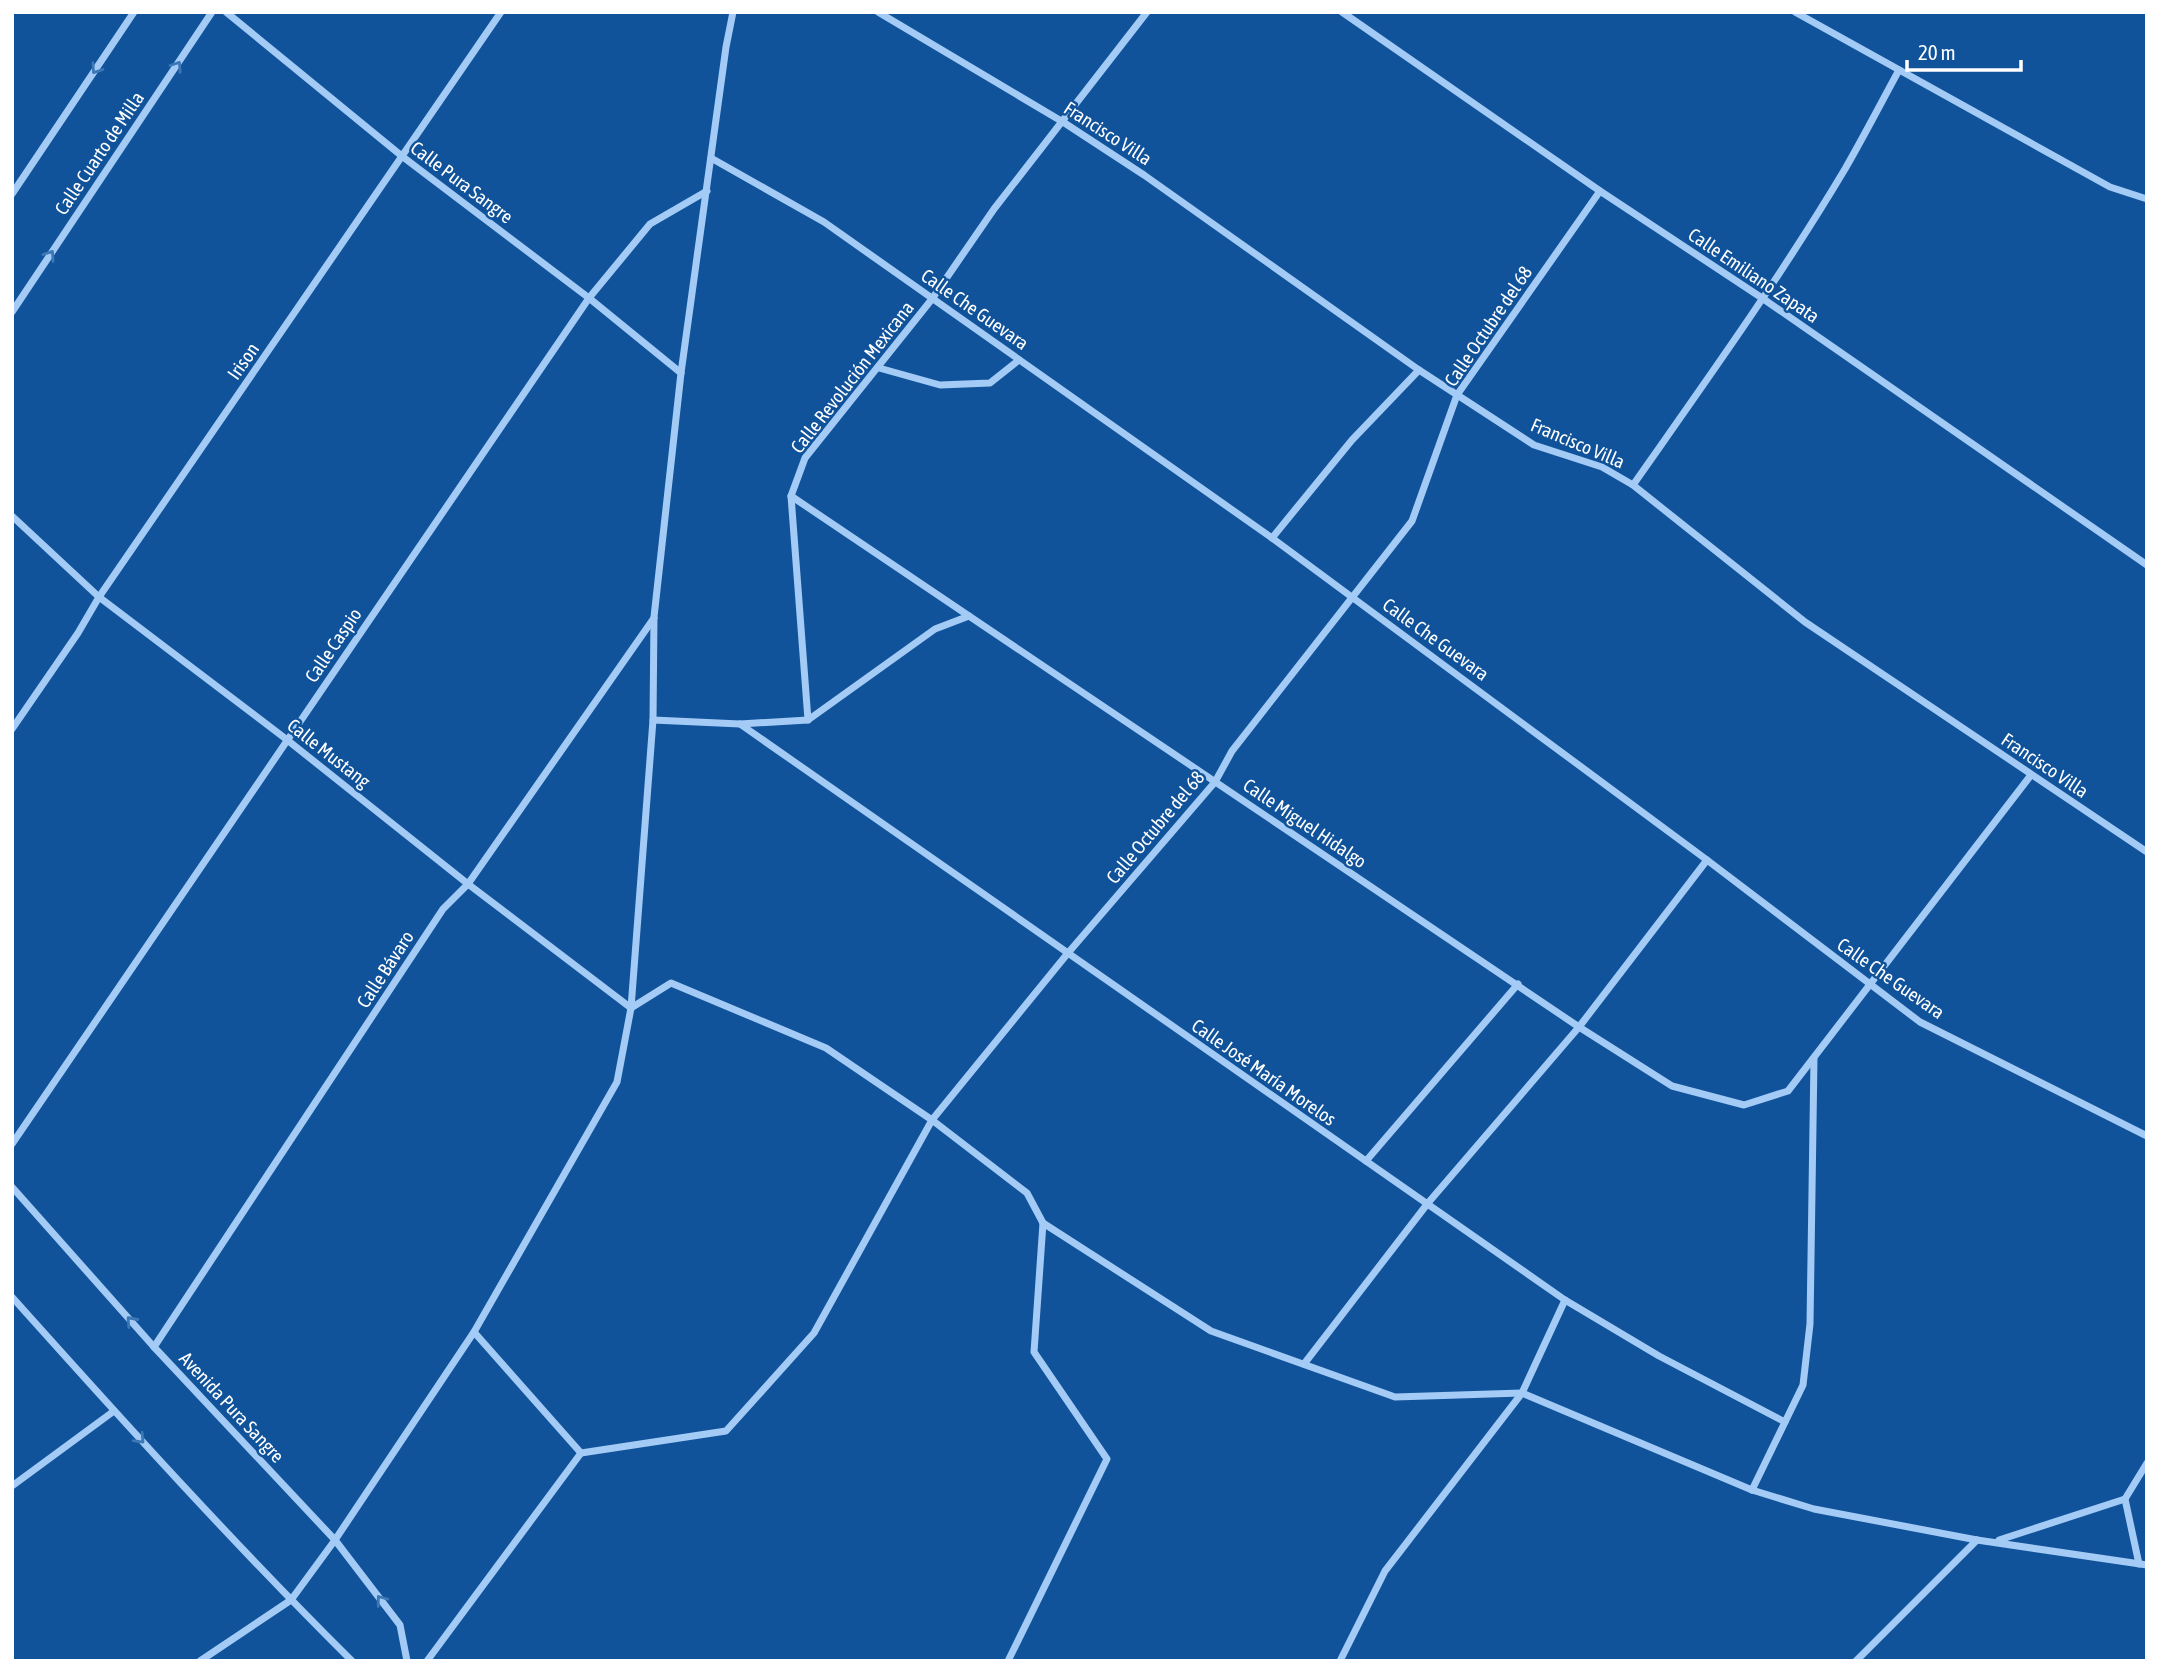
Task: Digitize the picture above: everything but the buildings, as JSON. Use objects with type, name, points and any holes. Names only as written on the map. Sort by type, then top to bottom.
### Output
[{"type":"street","points":[[12,194],[134,12]]},
{"type":"street","name":"Calle Cuarto de Milla","points":[[12,312],[212,12]]},
{"type":"street","name":"Calle Pura Sangre","points":[[226,12],[402,157],[589,298],[681,373]]},
{"type":"street","name":"Irison","points":[[12,729],[78,633],[99,597],[501,12]]},
{"type":"street","points":[[200,1661],[291,1600],[335,1540],[474,1332],[617,1082],[631,1008],[653,720],[654,617],[681,373],[733,12]]},
{"type":"street","name":"Francisco Villa","points":[[878,12],[1063,122],[1144,175],[1419,370],[1534,445],[1602,467],[1633,485],[1805,622],[2147,852]]},
{"type":"street","name":"Calle Revolución Mexicana","points":[[790,496],[805,458],[932,299],[994,209],[1147,12]]},
{"type":"street","name":"Calle Emiliano Zapata","points":[[1342,12],[2147,565]]},
{"type":"street","points":[[1795,12],[2110,187],[2147,199]]},
{"type":"street","points":[[1633,485],[1762,298],[1845,167],[1899,70]]},
{"type":"street","name":"Calle Che Guevara","points":[[711,158],[824,222],[1272,538],[1707,860],[1920,1022],[2147,1136]]},
{"type":"street","name":"Calle Caspio","points":[[12,1144],[589,298],[650,224],[707,191]]},
{"type":"street","name":"Calle Octubre del 68","points":[[581,1453],[726,1431],[814,1333],[932,1120],[1068,953],[1215,782],[1232,751],[1412,521],[1457,395],[1600,191]]},
{"type":"street","points":[[879,368],[940,385],[990,383],[1019,360]]},
{"type":"street","points":[[1272,538],[1352,440],[1419,370]]},
{"type":"street","points":[[790,496],[808,720]]},
{"type":"street","name":"Calle Miguel Hidalgo","points":[[790,496],[1579,1027],[1672,1086],[1744,1105],[1788,1091],[1814,1057]]},
{"type":"street","name":"Calle Mustang","points":[[12,516],[99,597],[631,1008]]},
{"type":"street","points":[[653,720],[740,724],[808,720],[935,629],[969,616]]},
{"type":"street","name":"Calle Bávaro","points":[[154,1347],[443,909],[468,884],[654,617]]},
{"type":"street","name":"Calle José María Morelos","points":[[740,724],[1565,1300],[1659,1356],[1785,1422]]},
{"type":"street","points":[[1752,1490],[1803,1384],[1810,1324],[1814,1057],[2031,775]]},
{"type":"street","points":[[1304,1364],[1428,1203],[1579,1027],[1707,860]]},
{"type":"street","points":[[631,1008],[671,983],[826,1048],[932,1120],[1027,1193],[1043,1223],[1210,1331],[1395,1397],[1522,1392],[1752,1490],[1814,1509],[1977,1539],[2143,1564],[2125,1499]]},
{"type":"street","points":[[1366,1161],[1518,984]]},
{"type":"street","name":"Avenida Pura Sangre","points":[[12,1187],[154,1347],[335,1540],[400,1625],[407,1661]]},
{"type":"street","points":[[1008,1661],[1107,1459],[1034,1352],[1043,1223]]},
{"type":"street","points":[[12,1297],[114,1411],[291,1600],[352,1661]]},
{"type":"street","points":[[1340,1661],[1385,1571],[1522,1392],[1565,1300]]},
{"type":"street","points":[[427,1661],[581,1453],[474,1332]]},
{"type":"street","points":[[12,1486],[114,1411]]},
{"type":"street","points":[[1997,1541],[2125,1499],[2147,1463]]},
{"type":"street","points":[[1856,1661],[1977,1539]]}]
